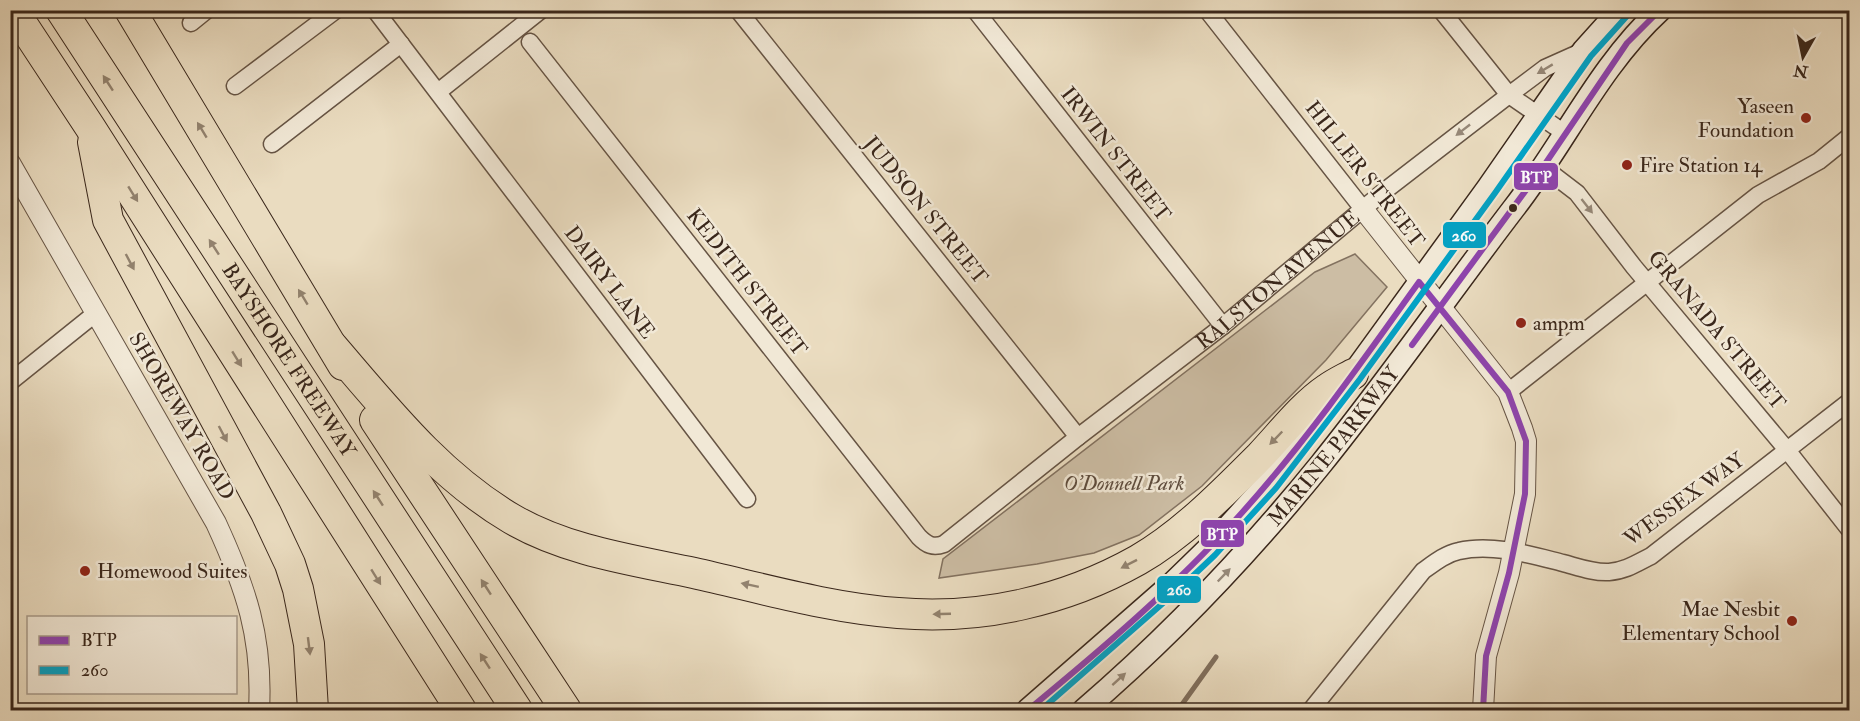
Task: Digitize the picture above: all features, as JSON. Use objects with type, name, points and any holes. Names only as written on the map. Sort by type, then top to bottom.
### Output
[{"type":"highway","name":"BAYSHORE FREEWAY","points":[[13,10],[90,127],[461,711]]},
{"type":"highway","name":"BAYSHORE FREEWAY","points":[[61,10],[516,711]]},
{"type":"highway","points":[[130,10],[333,347],[366,407],[566,711]]},
{"type":"highway","points":[[90,127],[108,220],[266,513],[290,564],[309,644],[313,711]]},
{"type":"highway","points":[[333,347],[414,441],[439,465],[488,504],[537,532],[562,542],[619,557],[832,603],[887,612],[929,614],[973,612],[1033,603],[1071,591],[1140,559],[1171,537],[1228,488],[1326,389],[1353,375]]},
{"type":"main road","name":"RALSTON AVENUE","points":[[1584,50],[1620,10]]},
{"type":"main road","name":"MARINE PARKWAY","points":[[1084,711],[1154,647],[1260,537],[1329,454],[1544,168],[1628,43],[1660,10]]},
{"type":"main road","name":"MARINE PARKWAY","points":[[1028,711],[1208,549],[1298,447],[1353,375],[1584,50]]},
{"type":"street","points":[[191,23],[207,10]]},
{"type":"street","points":[[235,86],[336,10]]},
{"type":"street","name":"DAIRY LANE","points":[[375,10],[747,499]]},
{"type":"street","points":[[438,92],[541,10]]},
{"type":"street","name":"JUDSON STREET","points":[[738,10],[1078,437]]},
{"type":"street","name":"IRWIN STREET","points":[[975,10],[1223,326]]},
{"type":"street","name":"HILLER STREET","points":[[1207,10],[1419,282],[1508,392],[1526,441],[1525,494],[1513,552],[1486,656],[1484,711]]},
{"type":"street","points":[[1441,10],[1509,95],[1566,134]]},
{"type":"street","name":"KEDITH STREET","points":[[530,42],[919,537],[931,546]]},
{"type":"street","points":[[272,144],[401,44]]},
{"type":"street","name":"RALSTON AVENUE","points":[[931,546],[944,544],[1078,437],[1223,326],[1363,209],[1509,95],[1545,68],[1584,50]]},
{"type":"street","points":[[1508,392],[1758,195],[1819,161],[1850,136]]},
{"type":"street","name":"SHOREWAY ROAD","points":[[10,163],[211,513],[237,567],[253,617],[261,675],[259,711]]},
{"type":"street","name":"GRANADA STREET","points":[[1544,168],[1577,193],[1849,529]]},
{"type":"street","points":[[10,382],[96,313]]},
{"type":"street","name":"WESSEX WAY","points":[[1311,711],[1423,571],[1439,560],[1457,551],[1480,548],[1513,552],[1607,572],[1626,569],[1651,556],[1850,401]]},
{"type":"green space","name":"O'Donnell Park","points":[[1355,254],[1387,287],[1326,360],[1202,486],[1139,535],[1094,553],[939,578],[943,559],[1315,272]]},
{"type":"waterway","points":[[1178,710],[1216,657]]},
{"type":"transit line","name":"BTP","points":[[1412,345],[1543,167],[1627,43],[1660,10]]},
{"type":"transit line","name":"260","points":[[1041,710],[1178,590],[1215,555],[1276,488],[1360,379],[1591,56],[1627,16]]},
{"type":"transit line","name":"BTP","points":[[1028,710],[1137,617],[1239,516],[1310,431],[1419,282],[1508,392],[1526,441],[1525,494],[1509,573],[1486,656],[1483,710]]},
{"type":"place","name":"Yaseen Foundation","points":[[1806,118]]},
{"type":"place","name":"Fire Station 14","points":[[1627,165]]},
{"type":"place","name":"ampm","points":[[1521,323]]},
{"type":"place","name":"Homewood Suites","points":[[85,571]]},
{"type":"place","name":"Mae Nesbit Elementary School","points":[[1792,621]]}]
